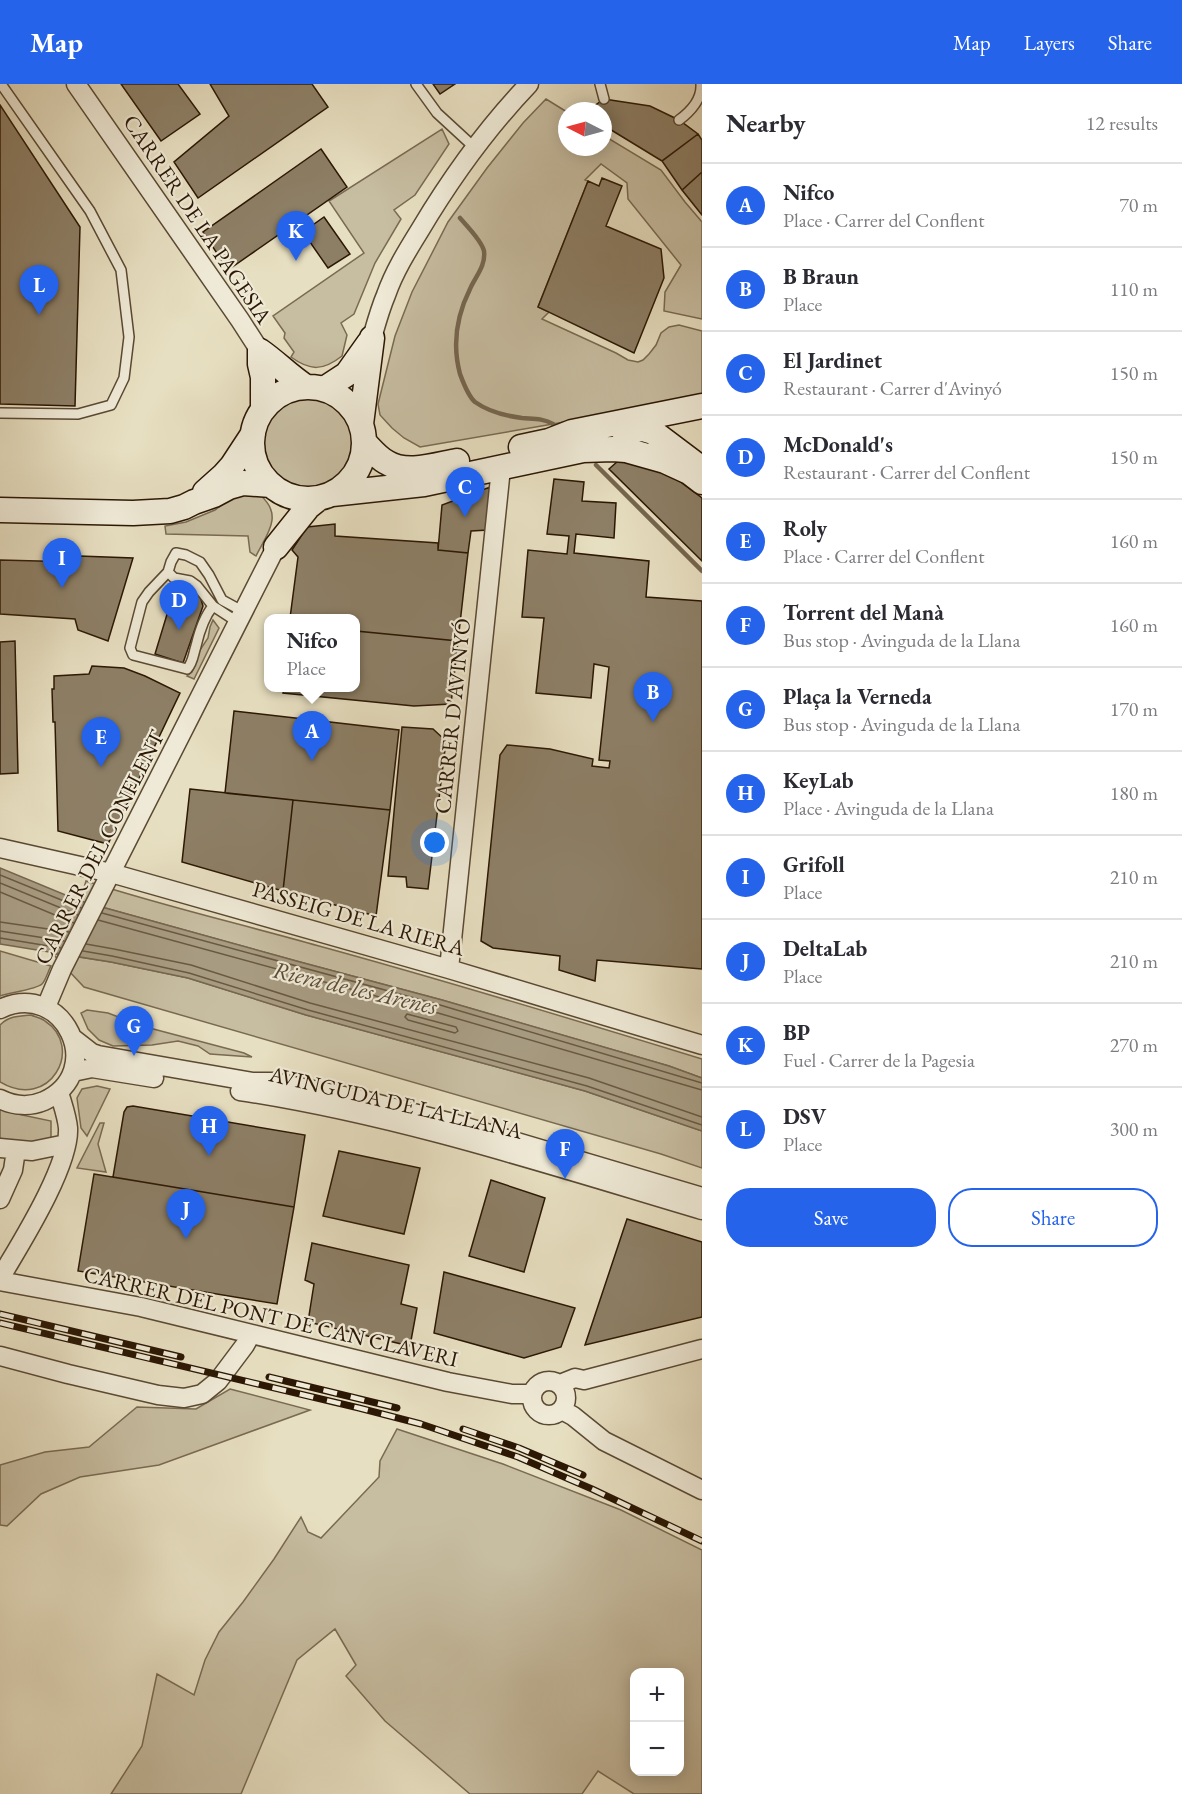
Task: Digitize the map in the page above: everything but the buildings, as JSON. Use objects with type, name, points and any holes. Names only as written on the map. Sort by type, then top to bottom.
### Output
[{"type":"main road","points":[[372,339],[353,368],[315,388],[293,389],[282,393],[263,410],[258,418],[252,445],[256,462],[264,478],[289,496],[298,498],[325,496],[424,484],[583,450],[613,449],[642,454],[689,472],[702,482]]},
{"type":"main road","points":[[276,548],[308,507],[341,489],[355,474],[363,456],[372,339]]},
{"type":"main road","points":[[260,351],[288,375],[315,388],[334,393],[351,406],[363,433],[386,463],[403,468],[417,468],[549,441],[572,440],[634,428],[653,432],[702,469]]},
{"type":"main road","points":[[260,351],[263,410]]},
{"type":"main road","points":[[549,441],[572,432],[702,406]]},
{"type":"main road","points":[[583,450],[596,443],[702,421]]},
{"type":"main road","points":[[194,502],[228,471],[253,434]]},
{"type":"main road","points":[[702,448],[700,456],[702,469]]},
{"type":"main road","points":[[0,510],[133,513],[170,511],[243,483],[274,487]]},
{"type":"main road","points":[[274,487],[282,512],[276,548]]},
{"type":"street","name":"CARRER DE LA PAGESIA","points":[[76,84],[260,351]]},
{"type":"street","points":[[372,339],[383,301],[397,269],[445,189],[509,105],[529,84]]},
{"type":"street","name":"CARRER D'AVINYÓ","points":[[449,969],[501,468]]},
{"type":"street","name":"CARRER DEL CONFLENT","points":[[46,1007],[63,969],[276,548]]},
{"type":"street","name":"PASSEIG DE LA RIERA","points":[[0,848],[108,881],[449,969],[702,1045]]},
{"type":"street","points":[[0,1009],[11,1004],[29,1002],[46,1007],[66,1023],[74,1039],[76,1054],[73,1072],[66,1084],[53,1097],[37,1104],[24,1106],[0,1099]]},
{"type":"street","name":"AVINGUDA DE LA LLANA","points":[[74,1039],[98,1055],[253,1082],[273,1082],[359,1099],[456,1124],[702,1197]]},
{"type":"street","name":"AVINGUDA DE LA LLANA","points":[[73,1072],[92,1068],[340,1109],[447,1135],[702,1210]]},
{"type":"street","points":[[0,1275],[32,1224],[63,1157],[68,1128],[59,1092]]},
{"type":"street","points":[[0,1199],[13,1170],[5,1149],[32,1151],[66,1144]]},
{"type":"street","name":"CARRER DEL PONT DE CAN CLAVERI","points":[[0,1281],[141,1307],[448,1382],[512,1394],[532,1394]]},
{"type":"street","points":[[0,1356],[158,1395],[184,1398],[202,1394],[218,1381],[251,1334]]},
{"type":"street","points":[[702,1349],[584,1380],[580,1387],[562,1397],[556,1414],[549,1416],[542,1414],[532,1404],[534,1388],[542,1382],[551,1380],[562,1397],[573,1416],[604,1441],[702,1490]]},
{"type":"lane","points":[[0,413],[78,414],[111,405],[124,378],[129,337],[121,270],[90,211],[1,84]]},
{"type":"lane","points":[[416,84],[437,114],[475,148]]},
{"type":"lane","points":[[600,84],[604,99]]},
{"type":"lane","points":[[679,120],[690,112],[702,90],[701,84]]},
{"type":"lane","points":[[213,606],[207,615],[191,664],[187,669],[133,655],[130,648],[142,602],[168,572],[176,553],[200,562],[222,600],[241,618]]},
{"type":"lane","points":[[168,572],[174,578],[190,581],[198,586],[213,606],[241,618]]},
{"type":"shaded area","points":[[546,99],[558,106],[558,156],[612,156],[612,140],[661,170],[702,222],[702,319],[664,311],[665,292],[681,265],[628,199],[627,183],[601,164],[585,180],[588,181],[538,307],[549,312],[542,319],[628,360],[638,362],[649,354],[661,333],[669,327],[679,325],[702,331],[702,396],[420,447],[404,438],[380,415],[378,404],[395,336],[412,292],[448,222],[523,123]]},
{"type":"shaded area","points":[[442,129],[449,144],[415,195],[394,210],[401,219],[375,263],[354,314],[341,323],[347,335],[342,356],[323,367],[310,367],[298,362],[291,357],[294,352],[273,316],[364,253],[329,201]]},
{"type":"shaded area","points":[[308,397],[325,401],[340,411],[350,426],[354,443],[350,460],[340,475],[325,485],[308,489],[291,485],[276,475],[266,460],[262,443],[266,426],[276,411],[291,401]]},
{"type":"shaded area","points":[[243,494],[260,495],[271,510],[271,525],[256,556],[250,552],[248,536],[166,534],[165,526],[186,522],[215,510],[227,501]]},
{"type":"shaded area","points":[[213,620],[219,628],[194,679],[187,676],[192,672],[200,650],[208,638]]},
{"type":"shaded area","points":[[86,881],[415,973],[702,1059],[702,1078],[669,1066],[442,1000],[80,901]]},
{"type":"shaded area","points":[[0,951],[51,966],[39,986],[0,996]]},
{"type":"shaded area","points":[[52,953],[111,962],[188,978],[306,1015],[585,1091],[702,1131],[702,1168],[661,1154],[84,987]]},
{"type":"shaded area","points":[[87,1010],[108,1013],[142,1026],[252,1057],[210,1054],[198,1046],[178,1041],[152,1045],[113,1046],[99,1040],[88,1029],[81,1013]]},
{"type":"shaded area","points":[[31,1015],[42,1019],[57,1032],[62,1046],[62,1060],[47,1083],[34,1089],[18,1089],[0,1082],[0,1025],[11,1018]]},
{"type":"shaded area","points":[[97,1086],[110,1089],[87,1136],[81,1128],[77,1098],[82,1089]]},
{"type":"shaded area","points":[[0,1107],[13,1113],[51,1121],[51,1138],[42,1144],[0,1141]]},
{"type":"shaded area","points":[[100,1123],[104,1123],[98,1144],[106,1172],[77,1168]]},
{"type":"shaded area","points":[[230,1389],[310,1410],[159,1465],[80,1477],[41,1494],[7,1526],[0,1525],[0,1465],[45,1452],[89,1447],[137,1407],[196,1409]]},
{"type":"shaded area","points":[[397,1429],[503,1464],[621,1510],[702,1550],[702,1794],[634,1794],[598,1771],[582,1794],[470,1794],[385,1721],[346,1676],[356,1665],[335,1629],[297,1660],[241,1794],[111,1794],[142,1746],[157,1674],[194,1695],[205,1660],[219,1632],[274,1559],[301,1517],[308,1532],[321,1538],[379,1477],[380,1461]]},
{"type":"water","name":"Riera de les Arenes","points":[[0,868],[80,901],[442,1000],[669,1066],[702,1078],[702,1131],[585,1091],[306,1015],[188,978],[111,962],[0,944]]},
{"type":"waterway","points":[[460,218],[477,238],[484,251],[482,266],[461,310],[457,331],[456,352],[460,374],[466,389],[475,402],[492,411],[553,424]]},
{"type":"waterway","points":[[596,465],[702,571]]},
{"type":"railway","points":[[0,1314],[181,1357]]},
{"type":"railway","points":[[0,1323],[421,1424],[518,1457],[702,1541]]},
{"type":"railway","points":[[269,1377],[397,1408]]},
{"type":"railway","points":[[463,1429],[519,1448],[583,1475]]},
{"type":"place","name":"BP","points":[[296,261]]},
{"type":"place","name":"DSV","points":[[39,315]]},
{"type":"place","name":"El Jardinet","points":[[465,517]]},
{"type":"place","name":"Grifoll","points":[[62,588]]},
{"type":"place","name":"McDonald's","points":[[179,630]]},
{"type":"place","name":"B Braun","points":[[653,722]]},
{"type":"place","name":"Nifco","points":[[312,761]]},
{"type":"place","name":"Roly","points":[[101,767]]},
{"type":"place","name":"Plaça la Verneda","points":[[134,1056]]},
{"type":"place","name":"KeyLab","points":[[209,1156]]},
{"type":"place","name":"Torrent del Manà","points":[[565,1179]]},
{"type":"place","name":"DeltaLab","points":[[186,1239]]}]
